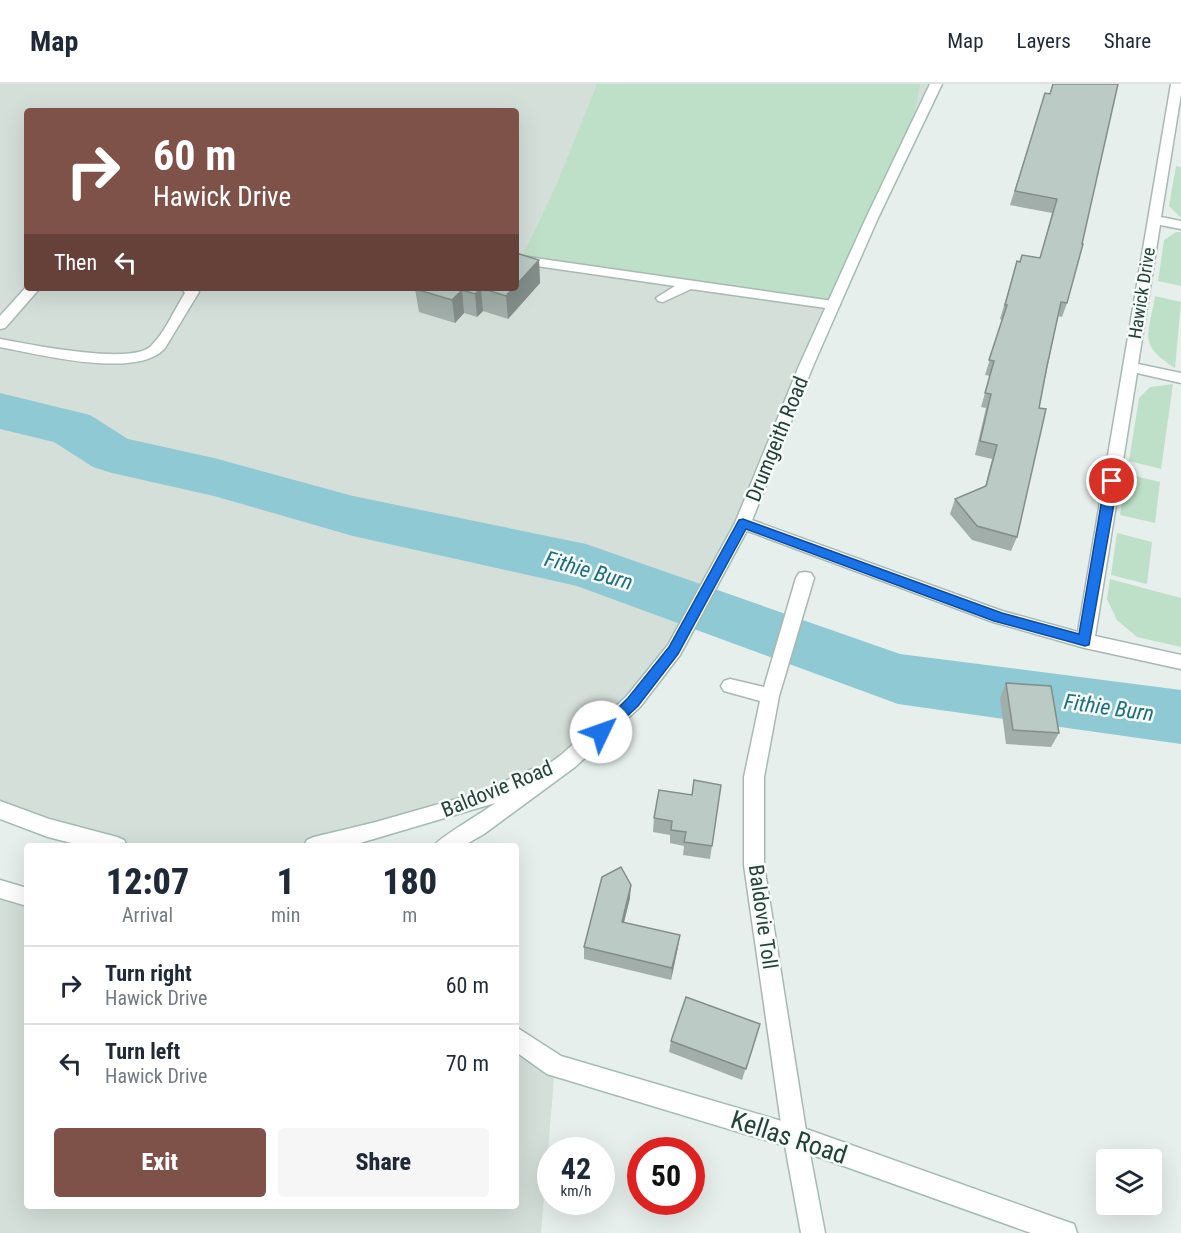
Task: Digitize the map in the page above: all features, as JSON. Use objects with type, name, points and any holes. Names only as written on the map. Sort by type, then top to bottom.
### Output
[{"type":"main road","name":"Drumgeith Road","points":[[568,761],[633,702],[674,650],[743,523],[833,305],[936,84]]},
{"type":"main road","name":"Hawick Drive","points":[[1085,641],[1154,220],[1177,104],[1177,84]]},
{"type":"main road","name":"Hawick Drive","points":[[1154,220],[1181,225]]},
{"type":"main road","points":[[521,260],[833,305]]},
{"type":"main road","points":[[663,298],[690,284]]},
{"type":"main road","points":[[0,325],[30,291]]},
{"type":"main road","points":[[0,344],[102,358],[135,360],[153,352],[191,291]]},
{"type":"main road","name":"Hawick Drive","points":[[1130,367],[1181,378]]},
{"type":"main road","points":[[743,523],[999,617],[1085,641],[1181,662]]},
{"type":"main road","name":"Baldovie Toll","points":[[805,578],[770,696],[754,777],[754,865],[795,1137],[813,1233]]},
{"type":"main road","points":[[730,687],[770,696]]},
{"type":"main road","name":"Baldovie Road","points":[[338,843],[377,838],[485,799],[568,761]]},
{"type":"main road","name":"Baldovie Road","points":[[450,843],[477,828],[568,761]]},
{"type":"main road","points":[[0,810],[48,828],[106,843]]},
{"type":"main road","points":[[0,889],[24,896]]},
{"type":"main road","name":"Kellas Road","points":[[519,1040],[555,1066],[795,1137],[1065,1233]]},
{"type":"shaded area","points":[[0,84],[936,84],[743,523],[674,650],[568,761],[485,799],[325,843],[107,843],[0,810]]},
{"type":"shaded area","points":[[0,889],[24,896],[24,1209],[519,1209],[519,1040],[555,1066],[549,1137],[537,1137],[537,1215],[543,1215],[541,1233],[0,1233]]},
{"type":"green space","points":[[597,84],[920,84],[910,138],[833,305],[521,260],[558,181]]},
{"type":"green space","points":[[1176,166],[1181,167],[1181,218],[1169,206]]},
{"type":"green space","points":[[1176,232],[1181,232],[1181,286],[1158,281],[1164,240]]},
{"type":"green space","points":[[1155,296],[1181,302],[1175,368],[1155,352],[1148,338]]},
{"type":"green space","points":[[1173,384],[1161,469],[1129,461],[1139,398],[1150,387]]},
{"type":"green space","points":[[1127,474],[1160,482],[1155,523],[1120,515]]},
{"type":"green space","points":[[1117,533],[1152,542],[1147,584],[1111,575]]},
{"type":"green space","points":[[1110,579],[1181,598],[1181,647],[1137,637],[1117,620],[1107,599]]},
{"type":"building","points":[[1053,84],[1118,84],[1083,244],[1067,303],[1061,302],[1039,408],[1046,409],[1017,537],[977,526],[955,499],[986,486],[997,445],[980,441],[991,394],[985,393],[994,361],[989,360],[1007,305],[1005,305],[1017,261],[1020,262],[1022,255],[1040,258],[1057,199],[1015,191],[1045,93],[1050,94]]},
{"type":"building","points":[[519,254],[539,260],[519,282]]},
{"type":"building","points":[[422,291],[461,291],[452,300]]},
{"type":"building","points":[[490,291],[510,291],[506,296]]},
{"type":"building","points":[[1006,683],[1051,686],[1059,733],[1013,730]]},
{"type":"building","points":[[694,780],[721,785],[712,846],[684,842],[686,832],[671,830],[672,821],[654,818],[659,790],[692,795]]},
{"type":"building","points":[[621,867],[631,885],[622,922],[680,935],[672,968],[584,947],[602,877]]},
{"type":"building","points":[[686,997],[760,1024],[746,1069],[671,1041]]},
{"type":"waterway","name":"Fithie Burn","points":[[0,411],[71,428],[112,454],[214,477],[353,516],[586,566],[898,679],[1181,717]]},
{"type":"route","points":[[601,732],[633,702],[674,650],[743,523],[999,617],[1085,641],[1112,481]]}]
